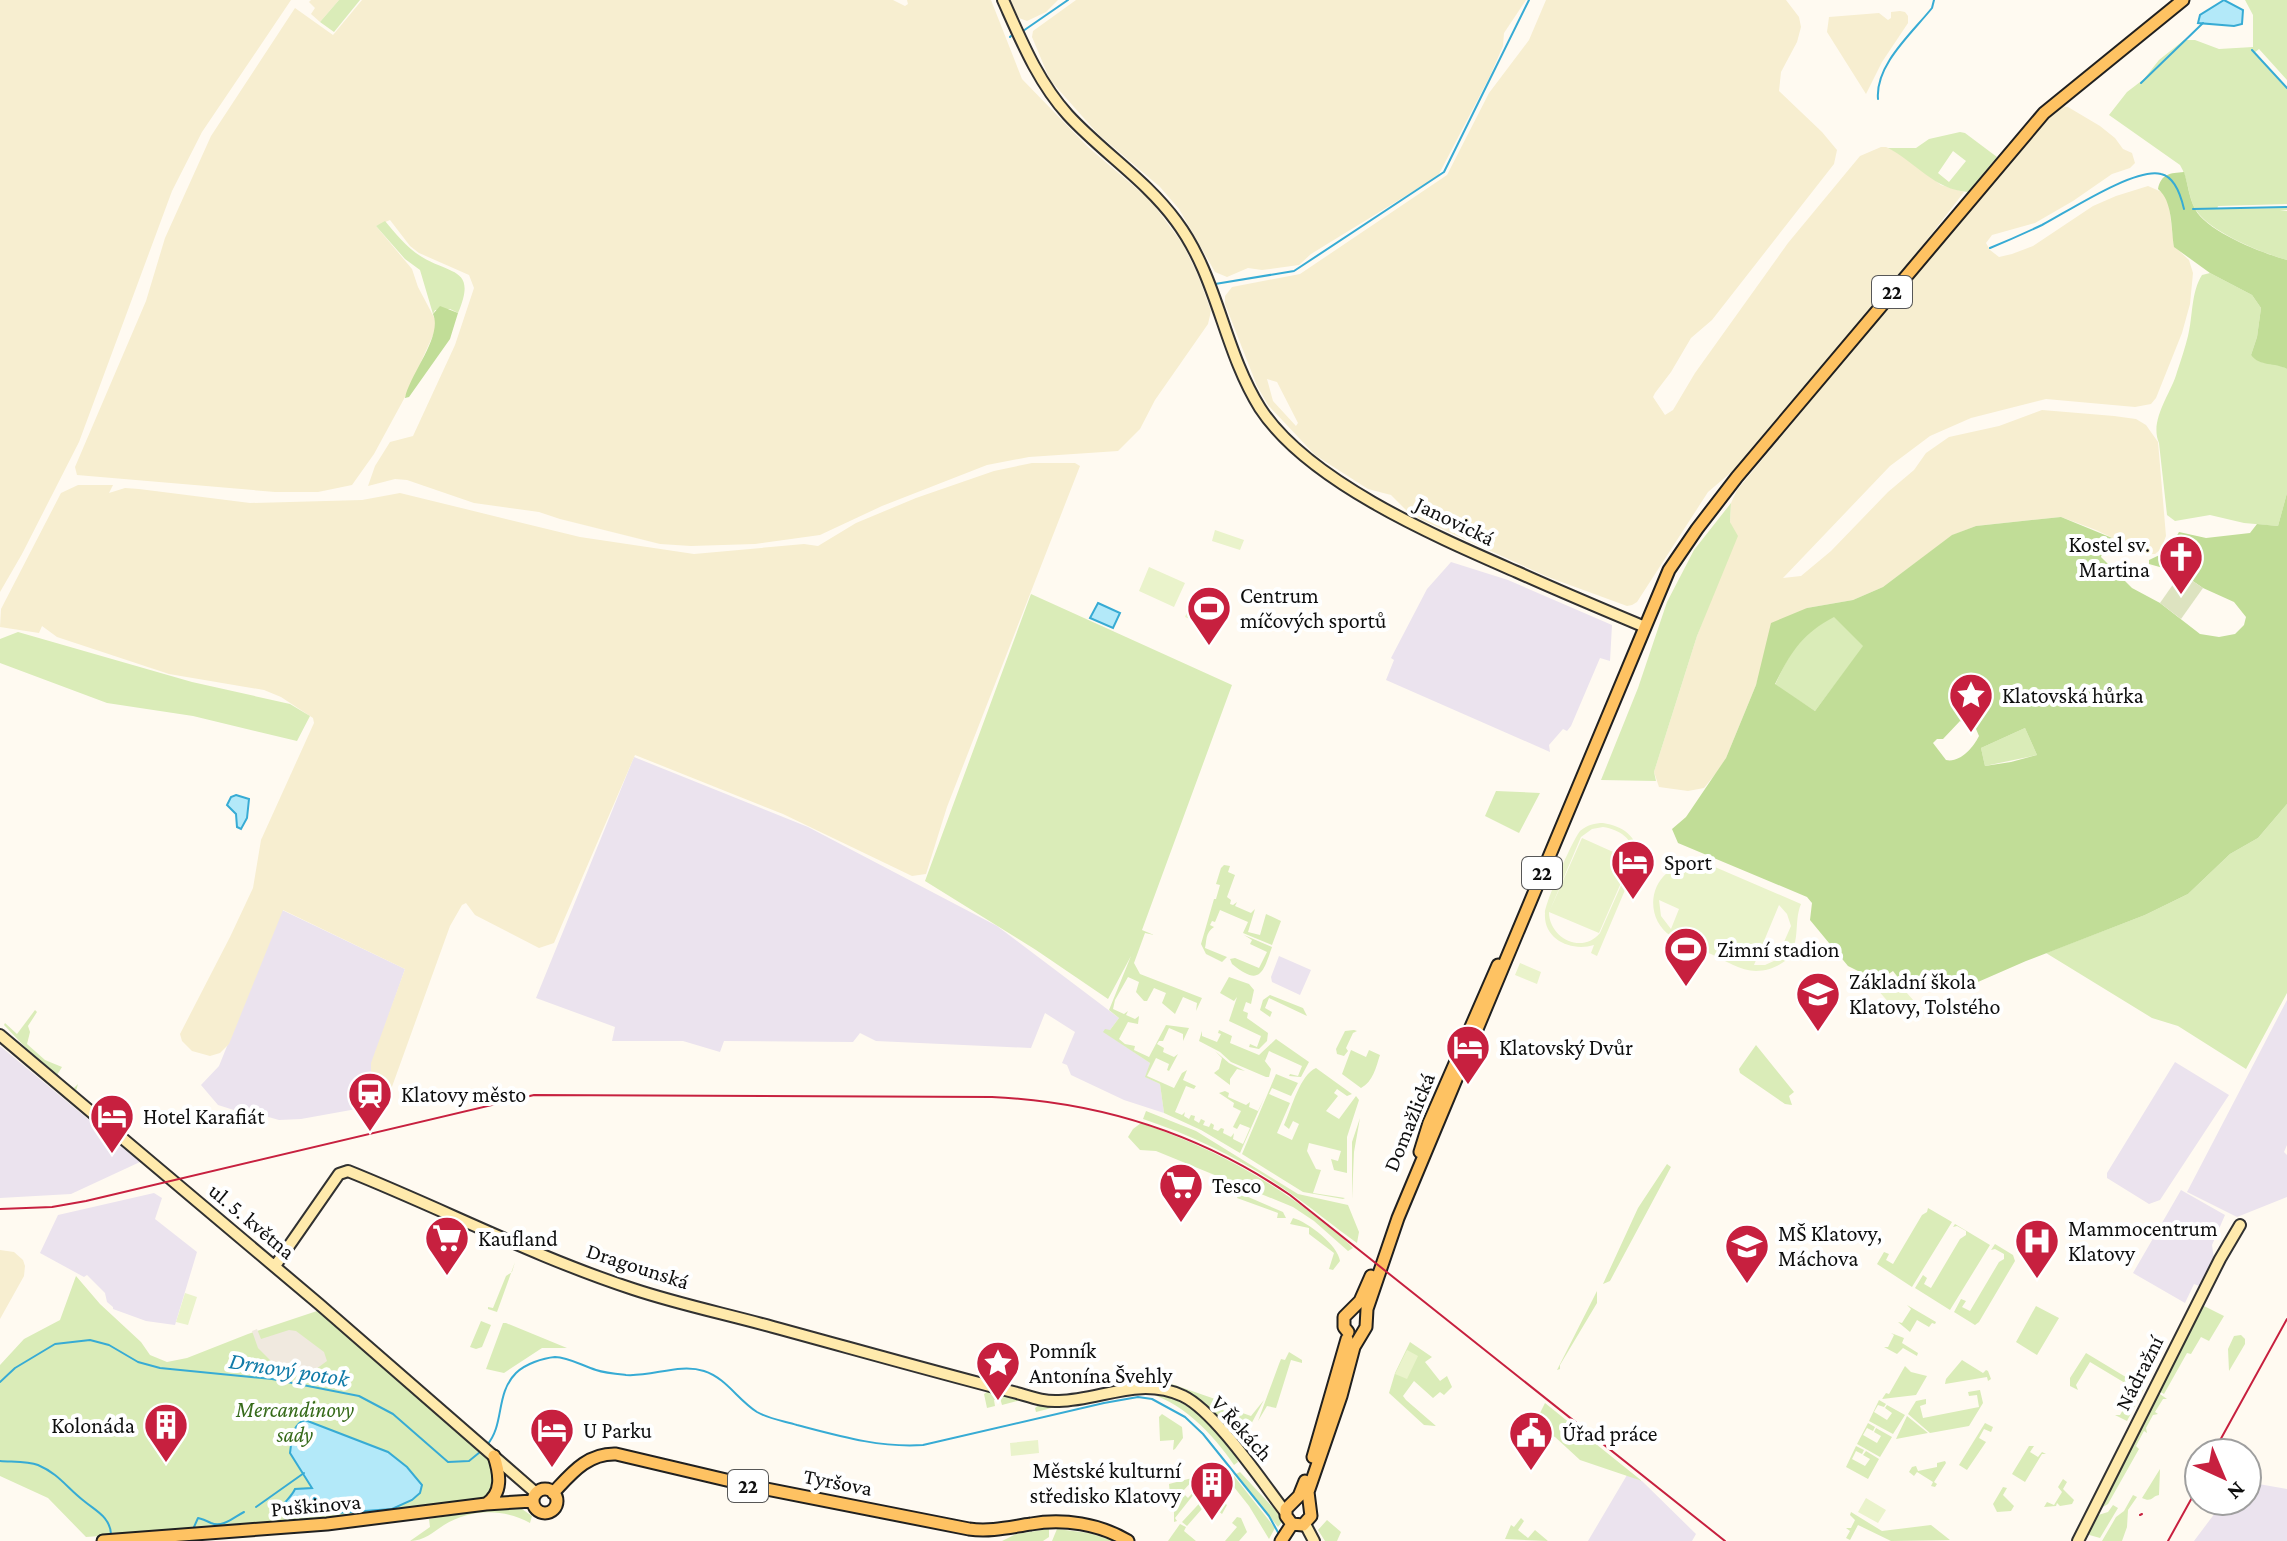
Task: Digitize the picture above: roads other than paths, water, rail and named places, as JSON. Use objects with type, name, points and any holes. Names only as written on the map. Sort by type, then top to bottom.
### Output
[{"type":"main road","name":"22","points":[[1645,627],[1669,570],[1718,501],[2006,156],[2044,113],[2183,0]]},
{"type":"main road","name":"Domažlická","points":[[1366,1316],[1398,1218],[1645,627]]},
{"type":"main road","name":"Domažlická","points":[[1350,1311],[1362,1298],[1429,1123],[1488,986],[1509,949]]},
{"type":"main road","name":"22","points":[[1283,1538],[1291,1510],[1310,1467],[1347,1345],[1348,1332],[1343,1320],[1350,1311]]},
{"type":"main road","points":[[1350,1311],[1360,1311],[1366,1316]]},
{"type":"main road","name":"22","points":[[1305,1524],[1311,1516],[1308,1492],[1341,1396],[1354,1347],[1367,1324],[1366,1316]]},
{"type":"main road","points":[[1348,1332],[1361,1333]]},
{"type":"main road","name":"Tyršova","points":[[553,1493],[585,1462],[609,1454],[969,1529],[993,1530],[1059,1522],[1099,1528],[1128,1541]]},
{"type":"main road","points":[[486,1504],[497,1492],[499,1475],[493,1455]]},
{"type":"main road","name":"22","points":[[544,1490],[553,1493],[556,1503],[549,1512],[537,1511],[534,1497],[544,1490]]},
{"type":"main road","name":"Puškinova","points":[[103,1541],[247,1536],[534,1497]]},
{"type":"main road","points":[[1305,1524],[1291,1510],[1301,1500],[1308,1504]]},
{"type":"street","name":"Janovická","points":[[1003,0],[1031,60],[1059,104],[1076,124],[1160,201],[1184,232],[1201,262],[1242,373],[1268,419],[1307,459],[1334,478],[1461,548],[1645,627]]},
{"type":"street","name":"ul. 5. května","points":[[0,1035],[275,1266],[493,1455],[534,1497]]},
{"type":"street","name":"Dragounská","points":[[275,1266],[339,1174],[348,1171],[522,1247],[636,1290],[1046,1400]]},
{"type":"street","name":"Nádražní","points":[[2078,1541],[2240,1225]]},
{"type":"street","name":"V Řekách","points":[[1046,1400],[1059,1401],[1150,1387],[1184,1397],[1206,1414],[1291,1510]]},
{"type":"street","points":[[1305,1524],[1314,1541]]},
{"type":"water","points":[[2224,0],[2243,10],[2242,24],[2198,23],[2200,15]]},
{"type":"water","points":[[1098,603],[1120,613],[1113,628],[1090,618]]},
{"type":"water","points":[[236,795],[249,799],[247,818],[241,829],[237,827],[236,814],[227,805]]},
{"type":"water","points":[[305,1420],[388,1452],[407,1467],[422,1485],[420,1493],[392,1509],[337,1513],[314,1498],[307,1509],[290,1510],[286,1514],[281,1509],[295,1489],[312,1488],[290,1453],[295,1429]]},
{"type":"waterway","points":[[1023,31],[1068,0]]},
{"type":"waterway","points":[[1215,284],[1294,271],[1444,172],[1529,0]]},
{"type":"waterway","points":[[1878,99],[1882,74],[1888,62],[1932,8],[1934,0]]},
{"type":"waterway","points":[[2141,83],[2203,23]]},
{"type":"waterway","points":[[2252,50],[2287,88]]},
{"type":"waterway","points":[[1990,248],[2042,225],[2119,184],[2149,174],[2161,174],[2170,179],[2184,209]]},
{"type":"waterway","points":[[2193,209],[2287,207]]},
{"type":"waterway","name":"Drnový potok","points":[[0,1382],[15,1368],[55,1344],[90,1340],[109,1345],[138,1362],[160,1368],[272,1379],[359,1396],[393,1414],[448,1462],[469,1461],[480,1452]]},
{"type":"waterway","name":"Drnový potok","points":[[487,1445],[493,1437],[509,1381],[524,1367],[555,1357],[599,1371],[626,1375],[675,1369],[704,1371],[766,1416],[844,1437],[891,1445],[923,1445],[1138,1397],[1152,1399],[1185,1417],[1203,1434],[1269,1516],[1280,1536]]},
{"type":"waterway","points":[[0,1461],[34,1464],[52,1473],[102,1515],[111,1534]]},
{"type":"waterway","points":[[256,1507],[304,1473]]},
{"type":"waterway","points":[[194,1527],[198,1518],[220,1524],[244,1512]]},
{"type":"railway","points":[[0,1209],[52,1207],[86,1201],[534,1095],[992,1097],[1072,1106],[1110,1114],[1184,1138],[1256,1173],[1290,1195],[1725,1541]]},
{"type":"railway","points":[[2222,1437],[2287,1319]]},
{"type":"railway","points":[[2168,1541],[2183,1514]]},
{"type":"place","name":"Kostel sv. Martina","points":[[2181,596]]},
{"type":"place","name":"Centrum míčových sportů","points":[[1209,647]]},
{"type":"place","name":"Klatovská hůrka","points":[[1971,734]]},
{"type":"place","name":"Sport","points":[[1633,901]]},
{"type":"place","name":"Zimní stadion","points":[[1686,988]]},
{"type":"place","name":"Základní škola Klatovy, Tolstého","points":[[1818,1033]]},
{"type":"place","name":"Klatovský Dvůr","points":[[1468,1086]]},
{"type":"place","name":"Klatovy město","points":[[370,1133]]},
{"type":"place","name":"Hotel Karafiát","points":[[112,1155]]},
{"type":"place","name":"Tesco","points":[[1181,1224]]},
{"type":"place","name":"Kaufland","points":[[447,1277]]},
{"type":"place","name":"Mammocentrum Klatovy","points":[[2037,1280]]},
{"type":"place","name":"MŠ Klatovy, Máchova","points":[[1747,1285]]},
{"type":"place","name":"Pomník Antonína Švehly","points":[[998,1402]]},
{"type":"place","name":"Kolonáda","points":[[166,1464]]},
{"type":"place","name":"U Parku","points":[[552,1469]]},
{"type":"place","name":"Úřad práce","points":[[1531,1472]]},
{"type":"place","name":"Městské kulturní středisko Klatovy","points":[[1212,1522]]},
{"type":"park label","name":"Mercandinovy sady","points":[[295,1422]]}]
